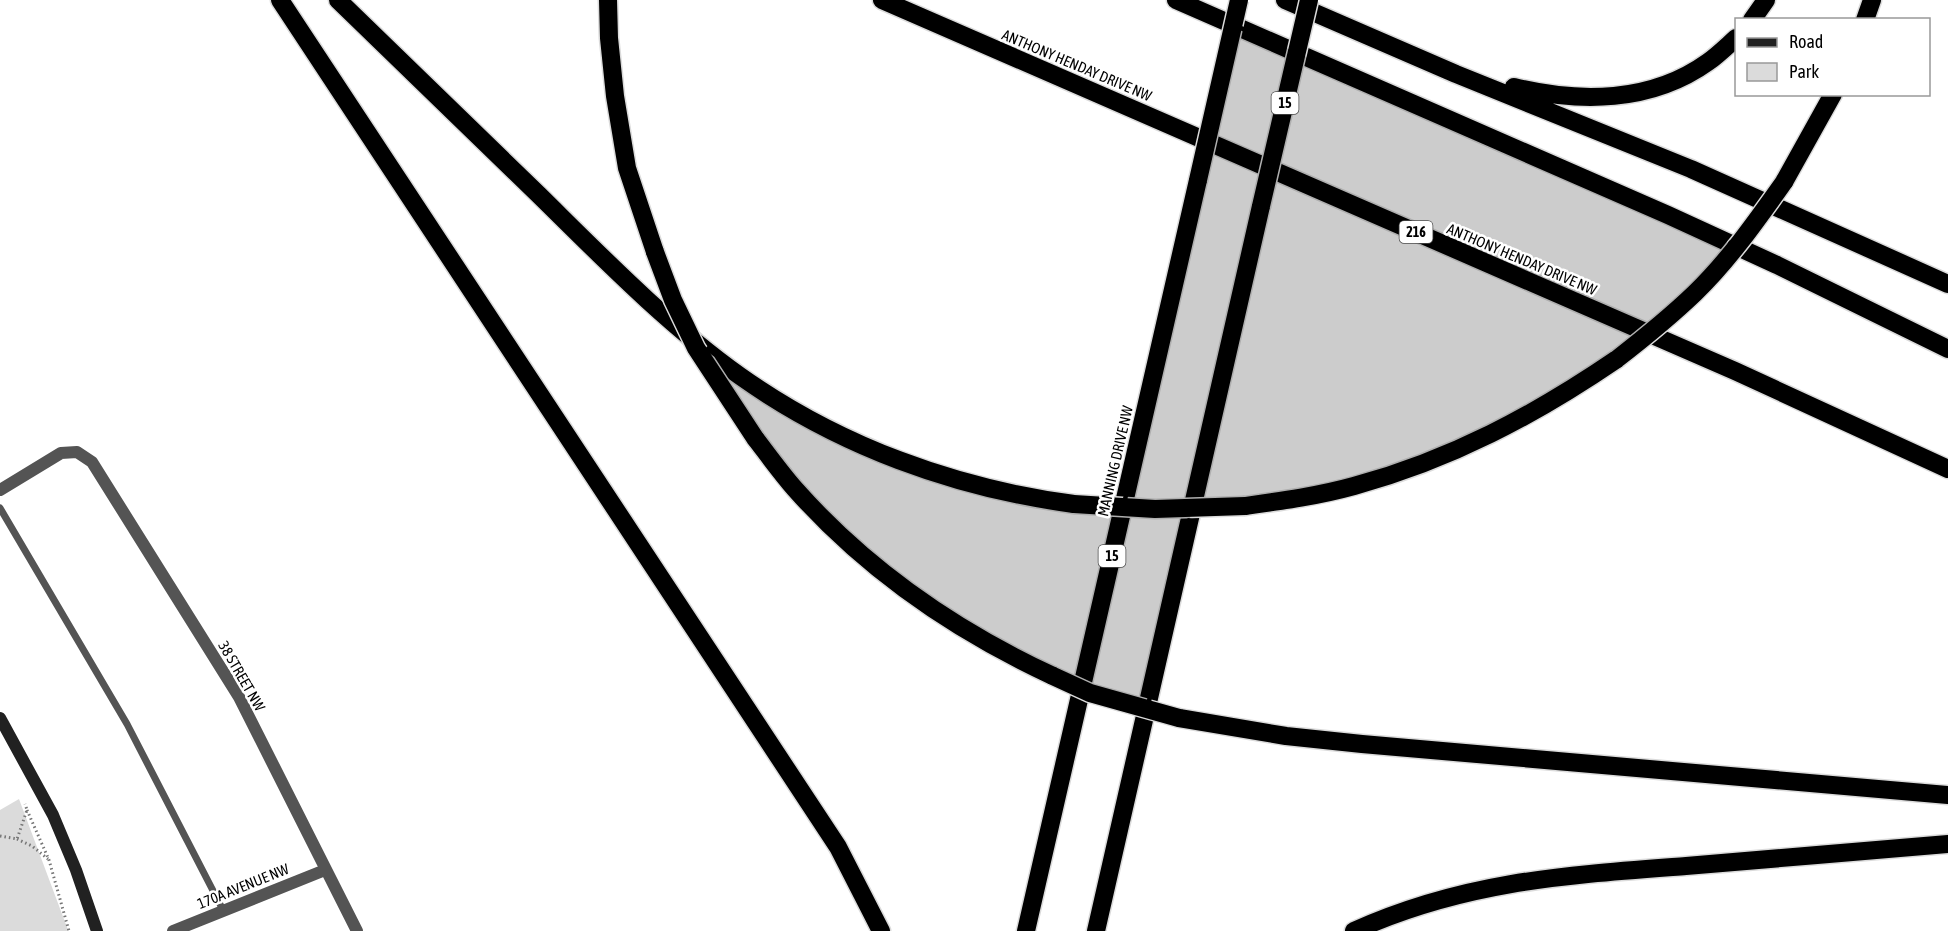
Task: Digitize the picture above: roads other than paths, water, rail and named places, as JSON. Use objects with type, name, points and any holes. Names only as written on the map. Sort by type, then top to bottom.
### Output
[{"type":"highway","points":[[280,0],[837,847],[880,931]]},
{"type":"highway","points":[[338,0],[581,237],[661,311],[740,375],[782,403],[826,428],[926,471],[976,486],[1030,498],[1074,504],[1155,509],[1245,506],[1299,498],[1353,487],[1406,470],[1455,452],[1530,414],[1617,359],[1658,327],[1696,291],[1741,240],[1784,182],[1832,96]]},
{"type":"highway","points":[[608,0],[615,96],[627,168],[673,300],[696,348],[755,438],[795,489],[840,534],[913,596],[967,632],[1090,693],[1179,718],[1286,736],[1948,795]]},
{"type":"highway","name":"ANTHONY HENDAY DRIVE NW","points":[[882,0],[1725,366],[1948,469]]},
{"type":"highway","points":[[1176,0],[1668,215],[1809,280],[1948,349]]},
{"type":"highway","name":"MANNING DRIVE NW","points":[[1026,931],[1239,0]]},
{"type":"highway","points":[[1285,0],[1456,74],[1711,178],[1948,284]]},
{"type":"highway","name":"15","points":[[1096,931],[1309,0]]},
{"type":"highway","points":[[1753,18],[1766,0]]},
{"type":"highway","points":[[1866,18],[1872,0]]},
{"type":"highway","points":[[1456,74],[1544,95],[1581,98],[1622,96],[1644,92],[1670,82],[1707,63],[1735,40]]},
{"type":"highway","points":[[1354,931],[1420,904],[1504,884],[1596,873],[1948,844]]},
{"type":"street","name":"38 STREET NW","points":[[0,490],[61,453],[77,452],[92,462],[239,697],[357,931]]},
{"type":"street","points":[[0,718],[53,815],[76,870],[97,931]]},
{"type":"street","name":"170A AVENUE NW","points":[[173,931],[325,870]]},
{"type":"lane","points":[[0,508],[127,724],[223,910]]}]
